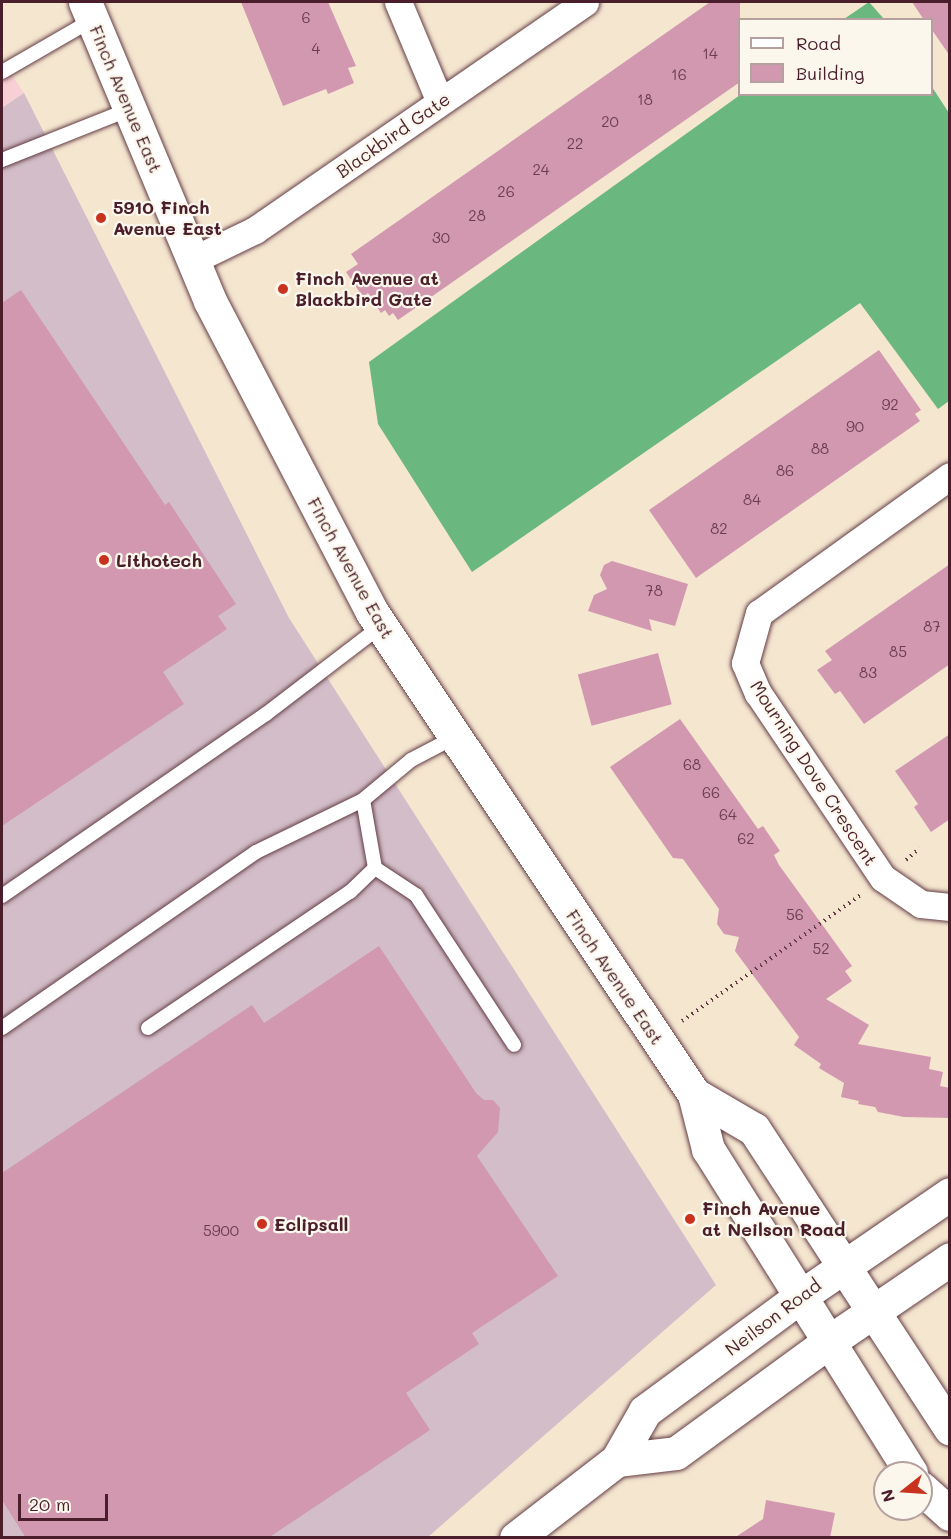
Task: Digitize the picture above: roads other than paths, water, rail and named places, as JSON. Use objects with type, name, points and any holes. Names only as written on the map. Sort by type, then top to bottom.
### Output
[{"type":"main road","name":"Finch Avenue East","points":[[89,11],[240,363],[381,626],[453,738],[694,1094],[708,1149],[798,1298],[903,1461]]},
{"type":"main road","name":"Finch Avenue East","points":[[694,1094],[754,1129],[950,1428]]},
{"type":"main road","name":"Neilson Road","points":[[516,1538],[617,1460],[645,1411],[844,1264],[950,1194]]},
{"type":"main road","points":[[617,1460],[676,1453],[827,1343],[950,1259]]},
{"type":"main road","points":[[933,1499],[950,1514]]},
{"type":"street","points":[[398,2],[440,102]]},
{"type":"street","name":"Blackbird Gate","points":[[195,259],[255,230],[585,2]]},
{"type":"street","name":"Mourning Dove Crescent","points":[[950,476],[759,613],[745,663],[758,693],[883,878],[921,904],[950,907]]},
{"type":"lane","points":[[2,72],[89,11]]},
{"type":"lane","points":[[2,160],[130,109]]},
{"type":"lane","points":[[2,896],[266,714],[381,626]]},
{"type":"lane","points":[[2,1028],[256,852],[363,800],[411,760],[453,738]]},
{"type":"lane","points":[[363,800],[375,868],[416,895],[514,1045]]},
{"type":"lane","points":[[148,1028],[350,892],[375,868]]},
{"type":"place","name":"5910 Finch Avenue East","points":[[101,218]]},
{"type":"place","name":"Finch Avenue at Blackbird Gate","points":[[283,289]]},
{"type":"place","name":"Lithotech","points":[[104,560]]},
{"type":"place","name":"Finch Avenue at Neilson Road","points":[[690,1219]]},
{"type":"place","name":"Eclipsall","points":[[262,1224]]}]
